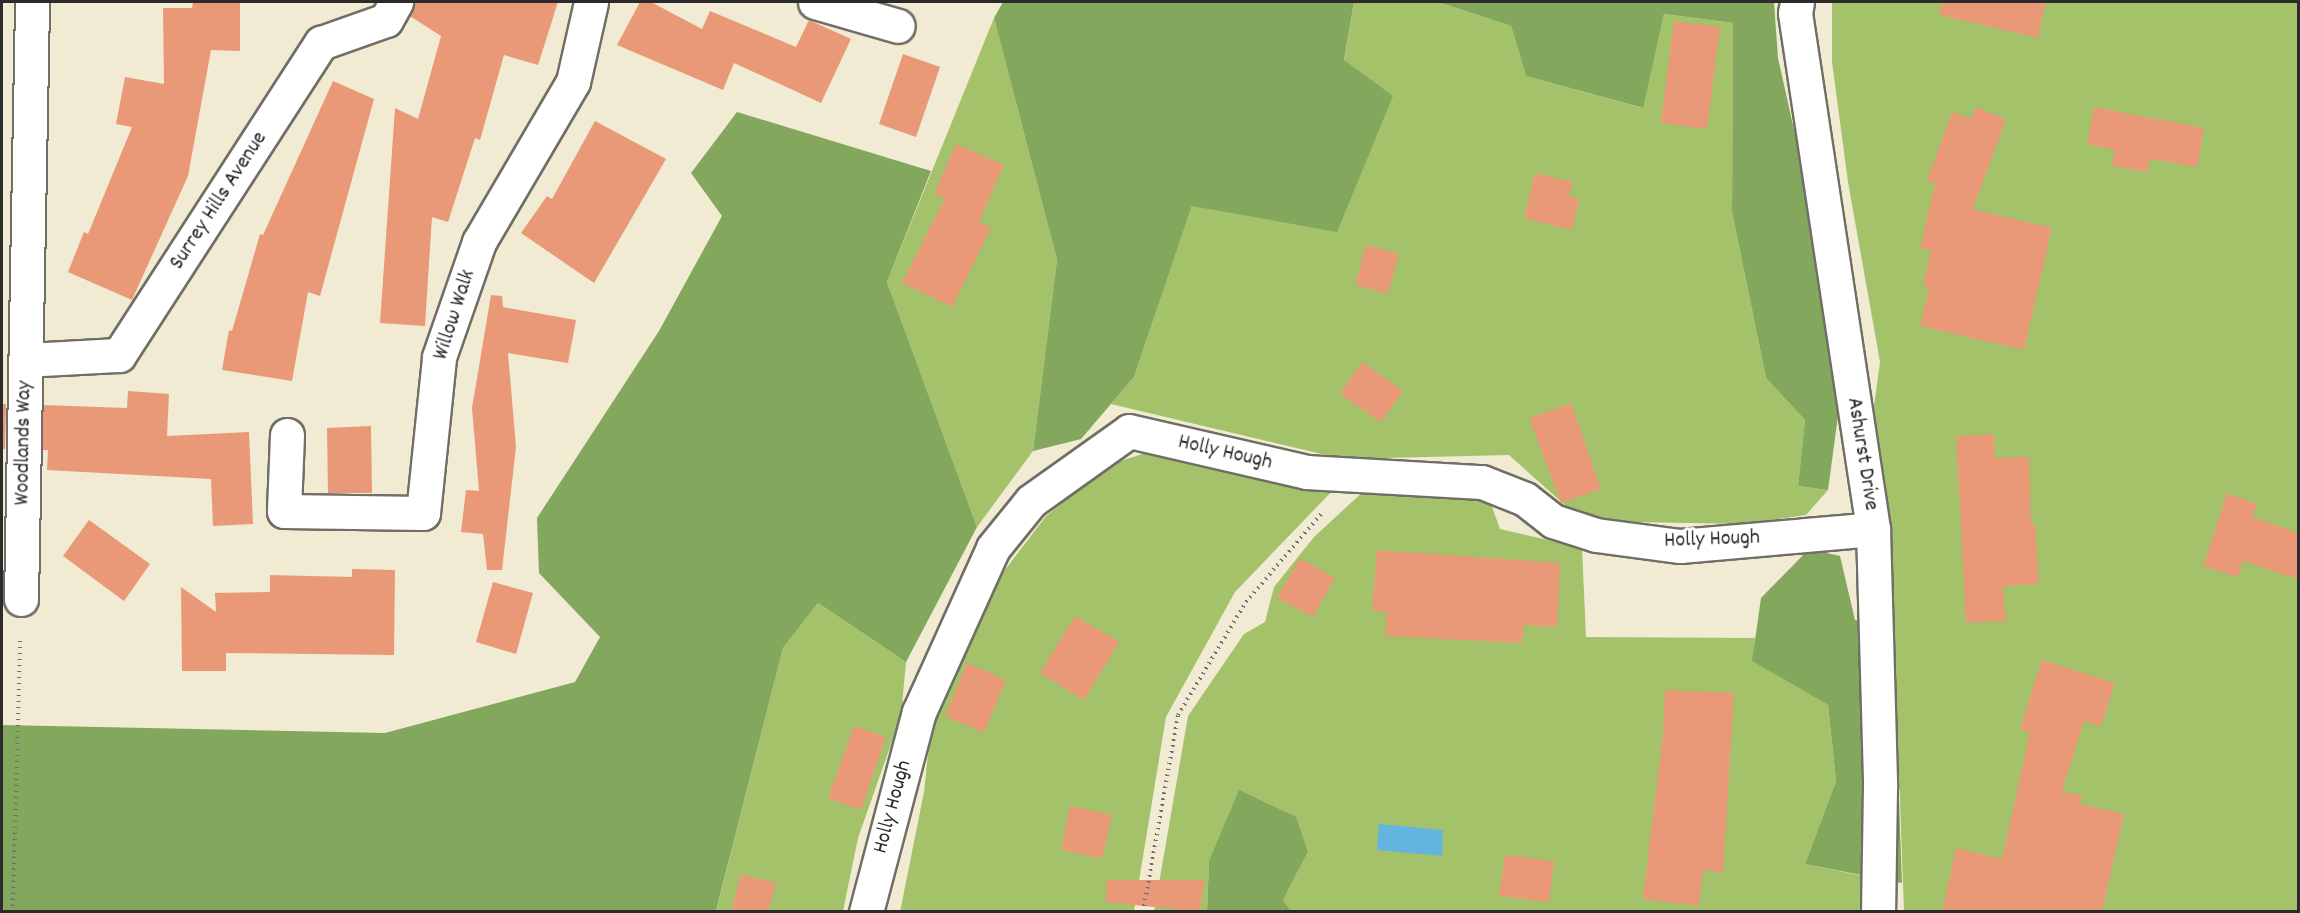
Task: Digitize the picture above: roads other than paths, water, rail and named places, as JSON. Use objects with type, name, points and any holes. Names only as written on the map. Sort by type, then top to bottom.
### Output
[{"type":"street","name":"Woodlands Way","points":[[21,599],[26,360],[14,288],[32,2]]},
{"type":"street","name":"Surrey Hills Avenue","points":[[26,360],[119,355],[321,43],[386,20],[396,2]]},
{"type":"street","name":"Willow Walk","points":[[287,435],[284,511],[423,513],[439,357],[479,242],[573,82],[591,2]]},
{"type":"street","points":[[815,2],[898,26]]},
{"type":"street","name":"Ashurst Drive","points":[[1797,2],[1795,13],[1873,529],[1880,787],[1878,912]]},
{"type":"street","name":"Holly Hough","points":[[866,912],[919,712],[993,548],[1031,501],[1129,431],[1306,472],[1482,482],[1525,499],[1553,521],[1596,535],[1680,546],[1873,529]]},
{"type":"water","points":[[1379,824],[1443,830],[1442,856],[1377,850]]}]
